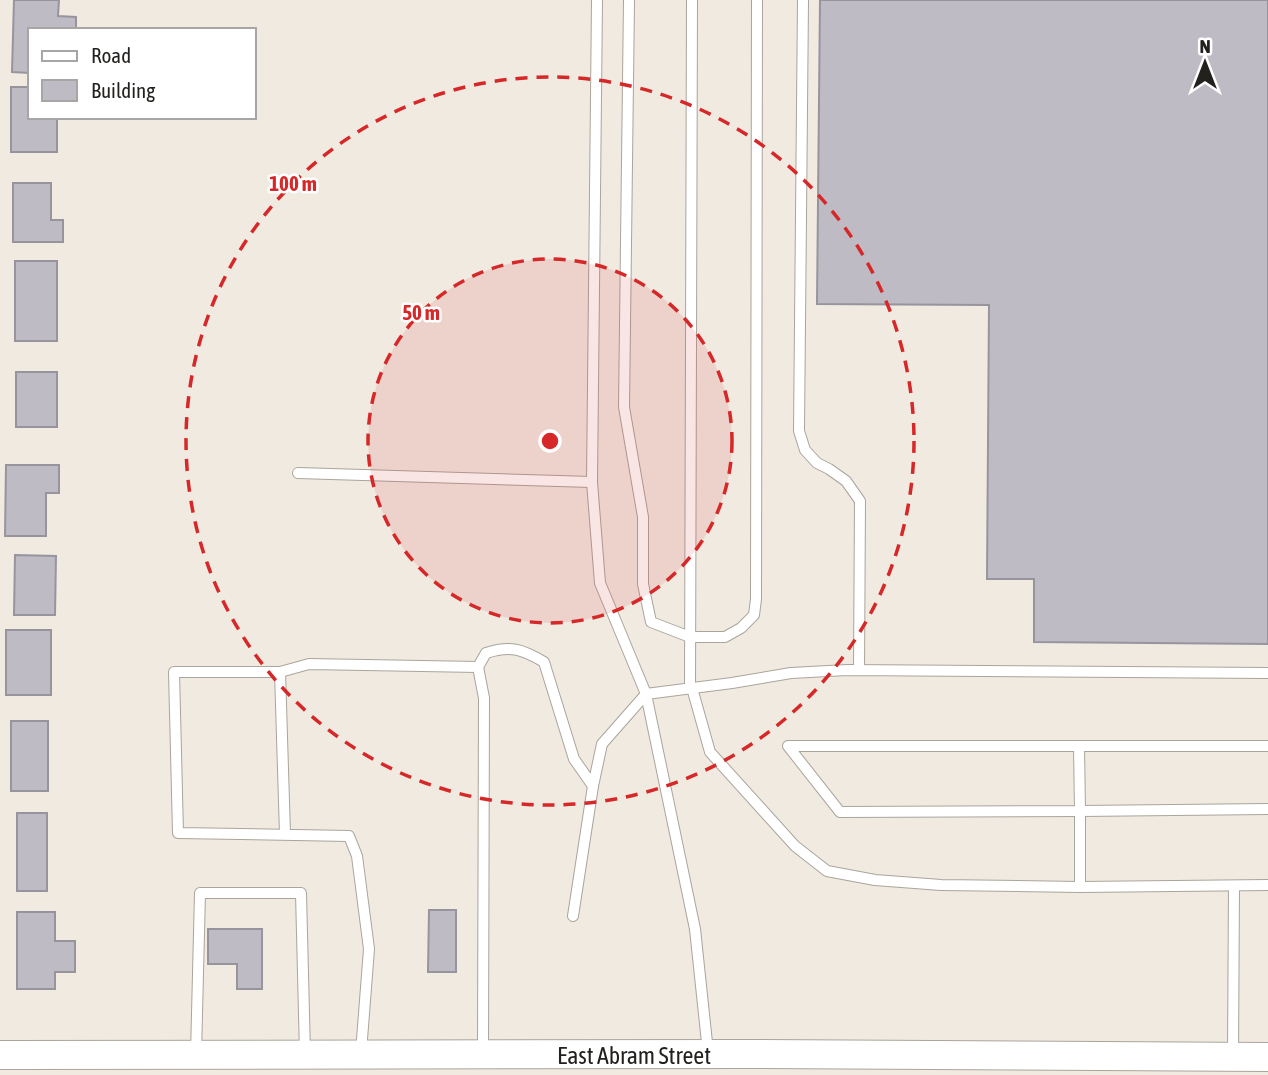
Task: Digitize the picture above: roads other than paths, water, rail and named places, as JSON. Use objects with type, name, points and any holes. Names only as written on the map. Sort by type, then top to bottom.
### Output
[{"type":"main road","name":"East Abram Street","points":[[0,1055],[483,1055],[708,1065],[1234,1066],[1268,1057]]},
{"type":"lane","points":[[597,0],[592,482],[600,583],[646,694],[695,929],[708,1065]]},
{"type":"lane","points":[[629,0],[624,407],[643,517],[643,584],[651,622],[690,637],[725,636],[741,628],[754,615],[756,599],[757,0]]},
{"type":"lane","points":[[692,0],[691,688],[710,752],[795,846],[827,871],[875,880],[941,885],[1268,885]]},
{"type":"lane","points":[[803,0],[799,431],[805,450],[817,463],[846,481],[860,501],[859,670]]},
{"type":"lane","points":[[298,473],[592,482]]},
{"type":"lane","points":[[483,1055],[484,698],[478,667],[486,653],[501,648],[524,651],[544,662],[574,759],[593,786]]},
{"type":"lane","points":[[361,1055],[369,949],[357,856],[349,836],[178,833],[174,672],[279,673],[309,664],[478,667]]},
{"type":"lane","points":[[573,916],[602,744],[646,694],[792,673],[859,670],[1268,673]]},
{"type":"lane","points":[[279,673],[285,834]]},
{"type":"lane","points":[[1268,746],[788,746],[840,812],[1268,809]]},
{"type":"lane","points":[[1079,746],[1080,887]]},
{"type":"lane","points":[[1234,886],[1234,1066]]},
{"type":"lane","points":[[195,1054],[200,892],[301,892],[305,1055]]}]
